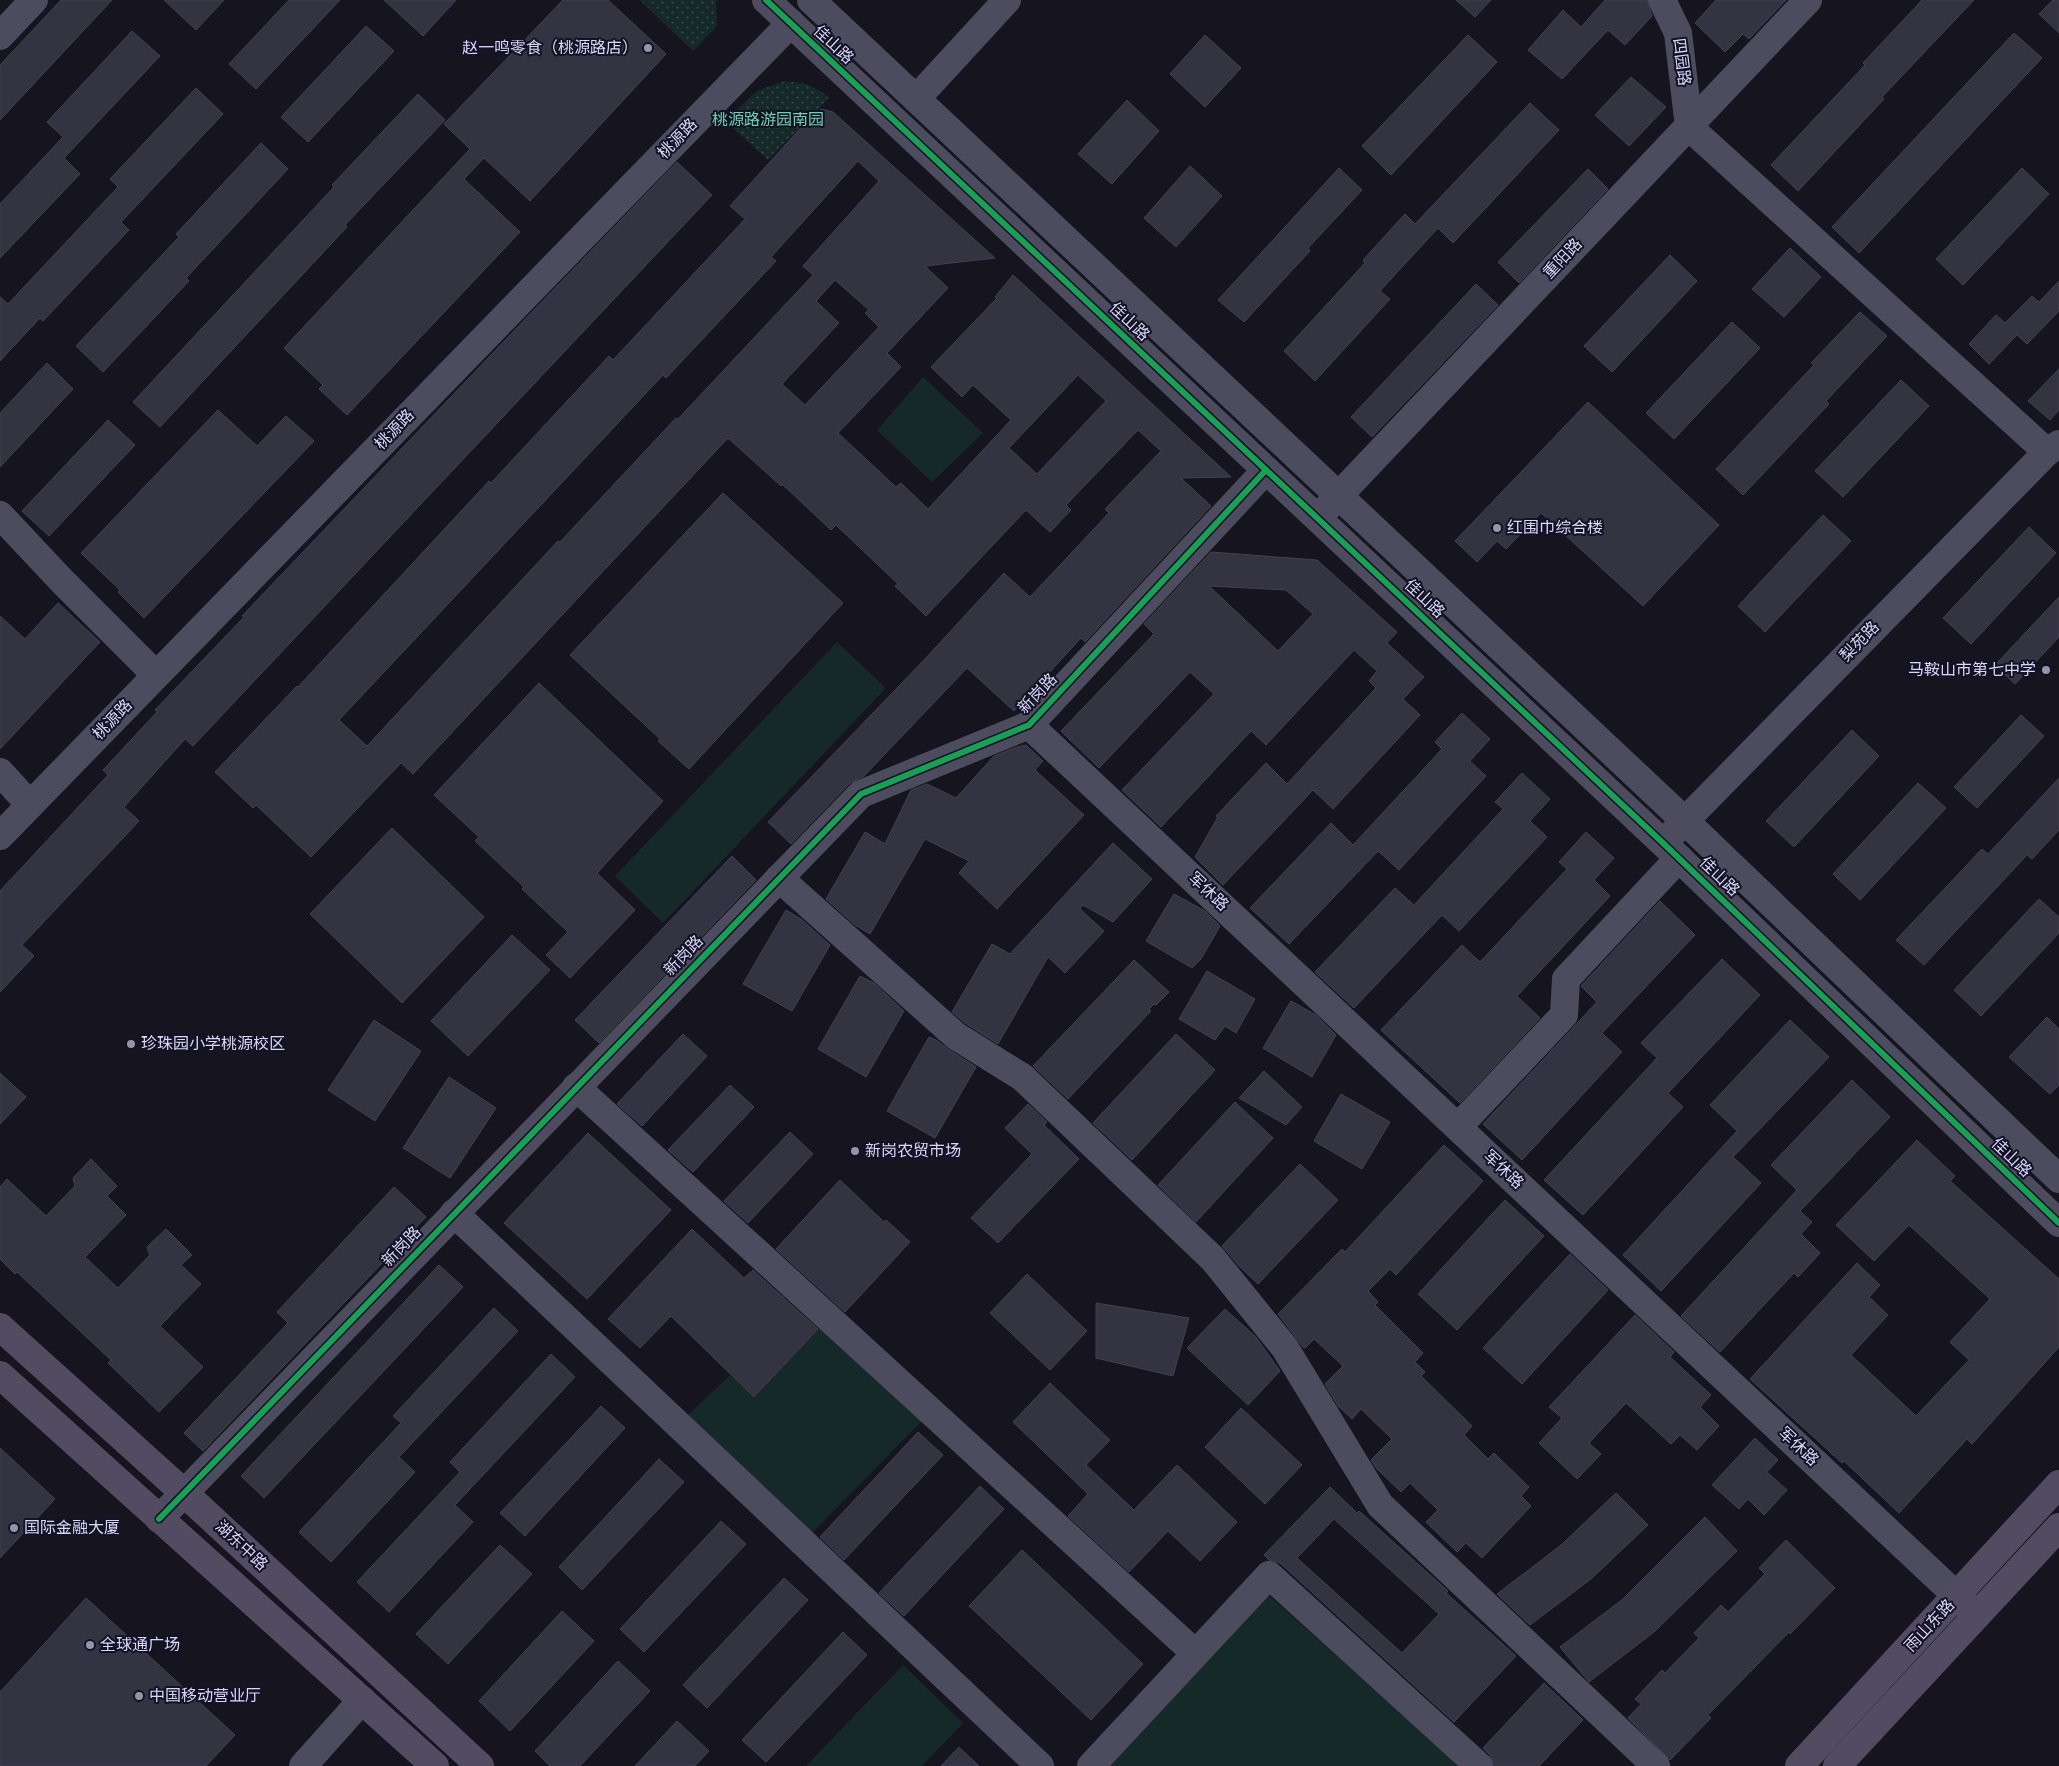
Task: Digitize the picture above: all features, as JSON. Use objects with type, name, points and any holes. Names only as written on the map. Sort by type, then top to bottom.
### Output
[{"type":"main road","name":"湖东中路","points":[[0,1327],[184,1493],[480,1766]]},
{"type":"main road","name":"湖东中路","points":[[0,1375],[435,1766]]},
{"type":"main road","name":"雨山东路","points":[[1799,1766],[1958,1596],[2059,1484]]},
{"type":"main road","name":"雨山东路","points":[[1837,1766],[2059,1527]]},
{"type":"street","points":[[0,36],[34,0]]},
{"type":"street","name":"佳山路","points":[[766,0],[1671,851],[2059,1223]]},
{"type":"street","name":"佳山路","points":[[811,0],[1685,821],[2059,1179]]},
{"type":"street","points":[[916,99],[1007,0]]},
{"type":"street","name":"四园路","points":[[1662,0],[1678,33],[1689,127]]},
{"type":"street","name":"重阳路","points":[[1318,518],[1808,0]]},
{"type":"street","name":"桃源路","points":[[0,836],[790,23]]},
{"type":"street","points":[[1689,127],[2053,448]]},
{"type":"street","name":"梨苑路","points":[[1458,1127],[1564,1015],[1566,979],[1671,851],[1685,821],[2053,448]]},
{"type":"street","name":"新岗路","points":[[160,1519],[861,794],[1029,725],[1266,470]]},
{"type":"street","points":[[0,515],[62,581],[156,675]]},
{"type":"street","name":"军休路","points":[[1029,725],[1977,1614]]},
{"type":"street","points":[[0,772],[30,805]]},
{"type":"street","points":[[779,878],[956,1036],[1022,1077],[1213,1259],[1285,1348],[1380,1505],[1656,1766]]},
{"type":"street","points":[[576,1087],[1195,1653]]},
{"type":"street","points":[[454,1213],[1040,1766]]},
{"type":"street","points":[[1091,1766],[1269,1575],[1479,1766]]},
{"type":"street","points":[[303,1766],[362,1700]]},
{"type":"green space","points":[[640,0],[716,0],[717,26],[693,51]]},
{"type":"green space","name":"桃源路游园南园","points":[[785,81],[809,85],[829,98],[768,160],[725,121],[757,91]]},
{"type":"green space","points":[[923,377],[983,433],[932,482],[877,430]]},
{"type":"green space","points":[[837,642],[886,688],[663,923],[615,876]]},
{"type":"green space","points":[[820,1327],[922,1421],[811,1534],[687,1416],[730,1375],[755,1397]]},
{"type":"green space","points":[[1265,1592],[1460,1766],[1104,1766]]},
{"type":"green space","points":[[903,1665],[963,1723],[922,1766],[806,1766]]},
{"type":"building","points":[[61,0],[112,0],[0,120],[0,65]]},
{"type":"building","points":[[164,0],[224,0],[196,30]]},
{"type":"building","points":[[289,0],[340,0],[256,89],[229,64]]},
{"type":"building","points":[[384,0],[456,0],[423,36]]},
{"type":"building","points":[[563,0],[608,0],[666,54],[530,201],[484,158],[464,179],[520,232],[347,415],[319,389],[323,385],[284,348],[470,149],[444,124]]},
{"type":"building","points":[[1456,0],[1491,0],[1475,17]]},
{"type":"building","points":[[1605,0],[1647,0],[1652,16],[1625,45],[1608,30],[1562,79],[1528,50],[1563,10],[1581,27]]},
{"type":"building","points":[[1716,0],[1786,0],[1749,39],[1743,34],[1725,52],[1695,23]]},
{"type":"building","points":[[1922,0],[1974,0],[1882,97],[1884,99],[1798,191],[1771,165],[1865,65],[1863,63]]},
{"type":"building","points":[[2053,0],[2059,0],[2059,33],[2039,14]]},
{"type":"building","points":[[366,26],[394,51],[308,142],[281,117]]},
{"type":"building","points":[[132,31],[160,56],[64,158],[80,174],[0,258],[0,204],[63,137],[47,122]]},
{"type":"building","points":[[2014,33],[2042,58],[1859,253],[1832,227]]},
{"type":"building","points":[[1205,35],[1241,68],[1205,107],[1170,74]]},
{"type":"building","points":[[1468,35],[1497,62],[1391,175],[1362,146]]},
{"type":"building","points":[[1631,77],[1666,107],[1629,146],[1595,115]]},
{"type":"building","points":[[196,88],[223,114],[121,222],[129,230],[43,321],[40,318],[0,361],[0,297],[8,304],[118,187],[110,179]]},
{"type":"building","points":[[418,94],[445,120],[345,225],[347,227],[160,427],[133,402],[334,187],[332,185]]},
{"type":"building","points":[[1127,100],[1159,131],[1112,184],[1078,154]]},
{"type":"building","points":[[1530,103],[1559,130],[1453,243],[1438,228],[1380,291],[1390,299],[1315,381],[1284,351],[1365,263],[1363,260],[1405,214],[1415,224]]},
{"type":"building","points":[[821,109],[833,112],[995,258],[925,266],[948,288],[887,353],[901,367],[838,433],[896,487],[901,483],[928,509],[1011,420],[973,385],[962,397],[931,367],[997,298],[995,297],[1013,275],[1231,477],[1181,478],[1211,506],[1085,642],[1081,638],[1014,711],[967,668],[864,776],[850,783],[791,844],[768,822],[925,659],[1004,573],[1030,597],[1109,513],[1105,509],[1161,451],[1138,430],[1066,505],[1071,510],[1050,532],[1026,510],[926,616],[895,586],[898,584],[836,525],[831,530],[782,484],[781,486],[728,438],[413,774],[401,763],[311,857],[256,805],[253,808],[215,772],[298,687],[489,481],[491,483],[609,356],[613,360],[745,219],[730,206],[807,121]],"holes":[[[858,161],[879,181],[803,266],[813,275],[678,419],[676,418],[560,542],[558,541],[367,746],[339,720],[663,375],[666,378],[776,261],[771,257]],[[835,280],[869,310],[865,313],[879,327],[805,405],[782,384],[839,323],[816,301]],[[1078,375],[1106,401],[1037,474],[1009,448]]]},
{"type":"building","points":[[261,143],[288,169],[186,278],[189,281],[103,372],[76,346],[179,237],[176,234]]},
{"type":"building","points":[[677,162],[712,195],[193,746],[185,739],[124,807],[139,821],[22,945],[34,956],[0,992],[0,891],[108,775],[103,770],[157,712],[155,710],[244,617],[242,616]]},
{"type":"building","points":[[1190,166],[1222,196],[1176,247],[1144,218]]},
{"type":"building","points":[[1339,168],[1362,190],[1308,248],[1310,251],[1244,322],[1218,300]]},
{"type":"building","points":[[2022,168],[2049,194],[1963,285],[1936,259]]},
{"type":"building","points":[[1588,169],[1608,189],[1519,283],[1498,262]]},
{"type":"building","points":[[1790,248],[1821,277],[1784,317],[1752,289]]},
{"type":"building","points":[[1670,255],[1697,281],[1612,372],[1584,346]]},
{"type":"building","points":[[2059,281],[2059,311],[2027,344],[2017,335],[1989,364],[1969,344],[1996,315],[2005,323],[2032,296],[2039,302]]},
{"type":"building","points":[[1476,284],[1498,305],[1372,437],[1351,417]]},
{"type":"building","points":[[1860,312],[1887,336],[1826,401],[1829,404],[1743,495],[1716,469],[1814,365],[1811,363]]},
{"type":"building","points":[[1732,322],[1760,348],[1674,439],[1646,413]]},
{"type":"building","points":[[47,363],[73,389],[0,467],[0,413]]},
{"type":"building","points":[[2059,369],[2059,410],[2050,420],[2028,401]]},
{"type":"building","points":[[1901,380],[1929,406],[1843,497],[1815,471]]},
{"type":"building","points":[[1588,402],[1719,525],[1643,606],[1541,513],[1506,549],[1497,541],[1477,562],[1455,541]]},
{"type":"building","points":[[218,410],[257,446],[286,416],[314,441],[144,618],[118,592],[120,590],[81,553]]},
{"type":"building","points":[[108,420],[135,445],[49,536],[22,511]]},
{"type":"building","points":[[723,493],[843,603],[689,769],[658,741],[660,739],[570,655]]},
{"type":"building","points":[[1823,515],[1851,541],[1765,632],[1738,606]]},
{"type":"building","points":[[2029,527],[2056,553],[1971,644],[1943,618]]},
{"type":"building","points":[[1211,552],[1317,560],[1397,632],[1387,643],[1424,677],[1403,699],[1420,715],[1333,809],[1313,790],[1223,885],[1195,857],[1218,817],[1216,816],[1266,763],[1287,784],[1376,688],[1369,681],[1377,671],[1354,650],[1266,745],[1251,731],[1161,827],[1122,790],[1214,694],[1190,672],[1099,768],[1061,731],[1154,634],[1144,624]],"holes":[[[1209,586],[1286,590],[1313,614],[1278,651]]]},
{"type":"building","points":[[2059,597],[2059,637],[2015,684],[1995,665]]},
{"type":"building","points":[[58,603],[100,642],[0,749],[0,616],[25,639]]},
{"type":"building","points":[[539,683],[663,801],[597,873],[635,910],[570,978],[546,955],[568,932],[475,841],[479,837],[434,795]]},
{"type":"building","points":[[1462,713],[1490,739],[1470,761],[1486,776],[1399,870],[1378,851],[1289,944],[1250,908],[1331,823],[1353,845],[1442,749],[1435,742]]},
{"type":"building","points":[[2021,715],[2044,736],[1977,808],[1954,787]]},
{"type":"building","points":[[1852,730],[1879,756],[1794,847],[1766,821]]},
{"type":"building","points":[[1026,745],[1043,761],[1035,770],[1084,815],[997,909],[959,873],[969,861],[925,839],[870,934],[855,925],[826,899],[865,832],[885,844],[911,790],[927,784],[956,798],[994,756]]},
{"type":"building","points":[[1522,773],[1550,799],[1530,821],[1547,837],[1459,931],[1442,915],[1354,1008],[1315,972],[1395,888],[1414,905],[1503,809],[1495,802]]},
{"type":"building","points":[[2059,778],[2059,830],[2032,859],[2027,855],[1924,965],[1896,940],[1982,849],[1988,854]]},
{"type":"building","points":[[1918,783],[1946,808],[1860,900],[1833,874]]},
{"type":"building","points":[[392,828],[484,917],[402,1003],[310,914]]},
{"type":"building","points":[[1586,832],[1614,858],[1594,880],[1610,896],[1517,996],[1540,1018],[1460,1103],[1381,1030],[1462,945],[1480,962],[1567,869],[1559,862]]},
{"type":"building","points":[[1113,843],[1152,879],[1113,922],[1083,905],[1080,909],[1104,931],[1065,973],[1048,957],[998,1044],[965,1023],[952,1012],[992,944],[1010,954]]},
{"type":"building","points":[[732,856],[756,880],[599,1043],[575,1020]]},
{"type":"building","points":[[1174,894],[1205,911],[1220,926],[1201,959],[1192,968],[1146,941]]},
{"type":"building","points":[[2039,899],[2059,917],[2059,933],[1981,1016],[1954,990]]},
{"type":"building","points":[[1660,901],[1695,935],[1602,1033],[1622,1052],[1522,1160],[1483,1124],[1597,1002],[1581,986]]},
{"type":"building","points":[[786,910],[801,919],[830,945],[792,1011],[743,984]]},
{"type":"building","points":[[512,935],[550,970],[468,1056],[431,1021]]},
{"type":"building","points":[[1722,959],[1760,995],[1668,1093],[1683,1107],[1583,1215],[1544,1180],[1657,1058],[1641,1043]]},
{"type":"building","points":[[1134,960],[1169,992],[1149,1009],[1151,1011],[1068,1099],[1033,1066]]},
{"type":"building","points":[[1207,971],[1255,999],[1236,1033],[1225,1026],[1215,1040],[1179,1019]]},
{"type":"building","points":[[860,976],[874,983],[904,1011],[866,1077],[818,1049]]},
{"type":"building","points":[[1291,1001],[1316,1015],[1336,1035],[1312,1077],[1263,1048]]},
{"type":"building","points":[[2047,1017],[2059,1029],[2059,1085],[2050,1094],[2009,1057]]},
{"type":"building","points":[[374,1020],[421,1051],[375,1121],[328,1090]]},
{"type":"building","points":[[1790,1020],[1829,1057],[1733,1157],[1761,1183],[1661,1291],[1623,1255],[1737,1131],[1710,1105]]},
{"type":"building","points":[[683,1034],[707,1056],[642,1126],[617,1104]]},
{"type":"building","points":[[1176,1034],[1215,1070],[1132,1160],[1093,1123]]},
{"type":"building","points":[[929,1037],[976,1067],[935,1138],[887,1111]]},
{"type":"building","points":[[1264,1071],[1302,1107],[1286,1125],[1239,1098]]},
{"type":"building","points":[[0,1073],[26,1097],[0,1124]]},
{"type":"building","points":[[449,1077],[496,1108],[450,1178],[403,1148]]},
{"type":"building","points":[[1852,1080],[1890,1117],[1800,1211],[1812,1222],[1801,1234],[1820,1253],[1798,1277],[1794,1273],[1720,1352],[1681,1316],[1797,1190],[1771,1165]]},
{"type":"building","points":[[730,1085],[754,1107],[693,1172],[668,1150]]},
{"type":"building","points":[[1341,1094],[1390,1122],[1362,1169],[1314,1141]]},
{"type":"building","points":[[1235,1102],[1273,1138],[1196,1222],[1158,1185]]},
{"type":"building","points":[[1028,1104],[1047,1122],[1044,1125],[1079,1159],[998,1243],[971,1218],[1032,1154],[1005,1128]]},
{"type":"building","points":[[790,1132],[813,1154],[748,1223],[724,1201]]},
{"type":"building","points":[[588,1133],[671,1210],[587,1299],[504,1223]]},
{"type":"building","points":[[1917,1140],[1955,1176],[1950,1181],[2059,1279],[2059,1347],[1972,1444],[1967,1439],[1899,1513],[1844,1461],[1842,1463],[1750,1379],[1857,1263],[1880,1285],[1869,1297],[1888,1315],[1851,1355],[1916,1416],[1969,1360],[1950,1342],[1990,1299],[1909,1225],[1874,1261],[1836,1225]]},
{"type":"building","points":[[1444,1145],[1483,1181],[1396,1275],[1390,1269],[1368,1291],[1378,1302],[1375,1305],[1423,1353],[1415,1362],[1425,1372],[1421,1376],[1472,1426],[1464,1435],[1488,1459],[1494,1453],[1529,1487],[1521,1496],[1531,1506],[1482,1558],[1466,1543],[1457,1552],[1426,1522],[1438,1510],[1410,1483],[1401,1492],[1376,1468],[1371,1460],[1392,1439],[1361,1409],[1352,1419],[1338,1406],[1325,1384],[1343,1366],[1314,1339],[1305,1348],[1303,1347],[1278,1314],[1342,1249],[1345,1252]]},
{"type":"building","points":[[91,1159],[117,1186],[107,1196],[126,1215],[85,1257],[118,1288],[150,1255],[147,1247],[166,1229],[192,1255],[181,1265],[201,1284],[160,1326],[203,1367],[159,1412],[108,1363],[111,1360],[17,1272],[15,1274],[0,1259],[0,1187],[7,1179],[46,1216],[75,1186],[73,1178]]},
{"type":"building","points":[[1300,1164],[1338,1200],[1258,1284],[1222,1246]]},
{"type":"building","points":[[840,1180],[884,1222],[886,1220],[910,1242],[845,1312],[776,1249]]},
{"type":"building","points":[[394,1187],[426,1217],[203,1451],[184,1433],[288,1323],[277,1312]]},
{"type":"building","points":[[1505,1200],[1544,1236],[1457,1330],[1418,1294]]},
{"type":"building","points":[[692,1229],[744,1278],[753,1270],[818,1329],[754,1397],[671,1316],[640,1348],[608,1319]]},
{"type":"building","points":[[1570,1254],[1608,1290],[1522,1384],[1483,1348]]},
{"type":"building","points":[[439,1265],[463,1287],[264,1498],[241,1476]]},
{"type":"building","points":[[1027,1274],[1087,1331],[1050,1370],[990,1313]]},
{"type":"building","points":[[1096,1303],[1189,1318],[1173,1376],[1096,1358]]},
{"type":"building","points":[[494,1308],[518,1331],[399,1457],[415,1472],[331,1562],[299,1532],[401,1423],[393,1416]]},
{"type":"building","points":[[1225,1309],[1256,1337],[1280,1371],[1248,1405],[1187,1348]]},
{"type":"building","points":[[1635,1315],[1674,1352],[1670,1357],[1711,1395],[1700,1407],[1719,1426],[1697,1450],[1680,1435],[1671,1444],[1626,1403],[1589,1443],[1601,1454],[1577,1479],[1539,1443],[1562,1418],[1549,1407]]},
{"type":"building","points":[[551,1354],[575,1377],[455,1505],[473,1522],[389,1612],[357,1582],[460,1472],[450,1462]]},
{"type":"building","points":[[1050,1383],[1110,1440],[1086,1465],[1134,1510],[1177,1465],[1237,1522],[1200,1561],[1168,1531],[1129,1572],[1068,1516],[1088,1494],[1013,1422]]},
{"type":"building","points":[[601,1406],[625,1428],[525,1536],[500,1513]]},
{"type":"building","points":[[1241,1408],[1302,1465],[1265,1504],[1205,1447]]},
{"type":"building","points":[[918,1432],[943,1455],[844,1560],[820,1537]]},
{"type":"building","points":[[1755,1438],[1778,1460],[1767,1472],[1787,1490],[1764,1515],[1748,1499],[1739,1509],[1712,1485]]},
{"type":"building","name":"国际金融大厦","points":[[0,1448],[55,1499],[0,1558]]},
{"type":"building","points":[[659,1459],[684,1482],[582,1590],[559,1567]]},
{"type":"building","points":[[980,1486],[1004,1509],[904,1616],[879,1593]]},
{"type":"building","points":[[1330,1487],[1357,1513],[1359,1511],[1448,1591],[1446,1593],[1516,1656],[1454,1722],[1280,1563],[1269,1560],[1264,1555]],"holes":[[[1334,1519],[1439,1614],[1402,1653],[1297,1558]]]},
{"type":"building","points":[[1616,1493],[1648,1525],[1591,1579],[1530,1625],[1497,1594],[1560,1546]]},
{"type":"building","points":[[1705,1517],[1737,1551],[1654,1632],[1589,1682],[1560,1647],[1623,1599]]},
{"type":"building","points":[[721,1521],[746,1544],[644,1652],[620,1629]]},
{"type":"building","points":[[1786,1540],[1835,1588],[1708,1715],[1711,1718],[1670,1760],[1628,1718],[1641,1704],[1635,1699],[1662,1670],[1665,1673],[1699,1638],[1694,1633],[1721,1605],[1728,1612],[1765,1574],[1759,1568]]},
{"type":"building","points":[[500,1545],[532,1574],[448,1664],[416,1634]]},
{"type":"building","points":[[1022,1550],[1143,1664],[1091,1720],[969,1606]]},
{"type":"building","points":[[784,1578],[808,1600],[707,1708],[683,1685]]},
{"type":"building","name":"全球通广场","points":[[86,1598],[235,1735],[206,1766],[0,1766],[0,1692]]},
{"type":"building","points":[[562,1611],[594,1641],[510,1731],[479,1701]]},
{"type":"building","points":[[843,1632],[867,1655],[766,1762],[742,1740]]},
{"type":"building","points":[[618,1661],[650,1691],[580,1766],[550,1766],[535,1751]]},
{"type":"building","points":[[1544,1683],[1583,1720],[1539,1766],[1494,1766],[1490,1755],[1483,1748]]},
{"type":"building","points":[[677,1721],[709,1751],[695,1766],[635,1766]]},
{"type":"building","points":[[959,1747],[979,1766],[941,1766]]},
{"type":"cycle path","points":[[766,0],[1663,843],[2059,1223]]},
{"type":"cycle path","points":[[159,1519],[861,794],[1029,725],[1266,470]]},
{"type":"place","name":"赵一鸣零食（桃源路店）","points":[[648,48]]},
{"type":"place","name":"红围巾综合楼","points":[[1497,528]]},
{"type":"place","name":"马鞍山市第七中学","points":[[2046,670]]},
{"type":"place","name":"珍珠园小学桃源校区","points":[[131,1044]]},
{"type":"place","name":"新岗农贸市场","points":[[855,1151]]},
{"type":"place","name":"国际金融大厦","points":[[14,1528]]},
{"type":"place","name":"全球通广场","points":[[90,1645]]},
{"type":"place","name":"中国移动营业厅","points":[[139,1696]]}]
